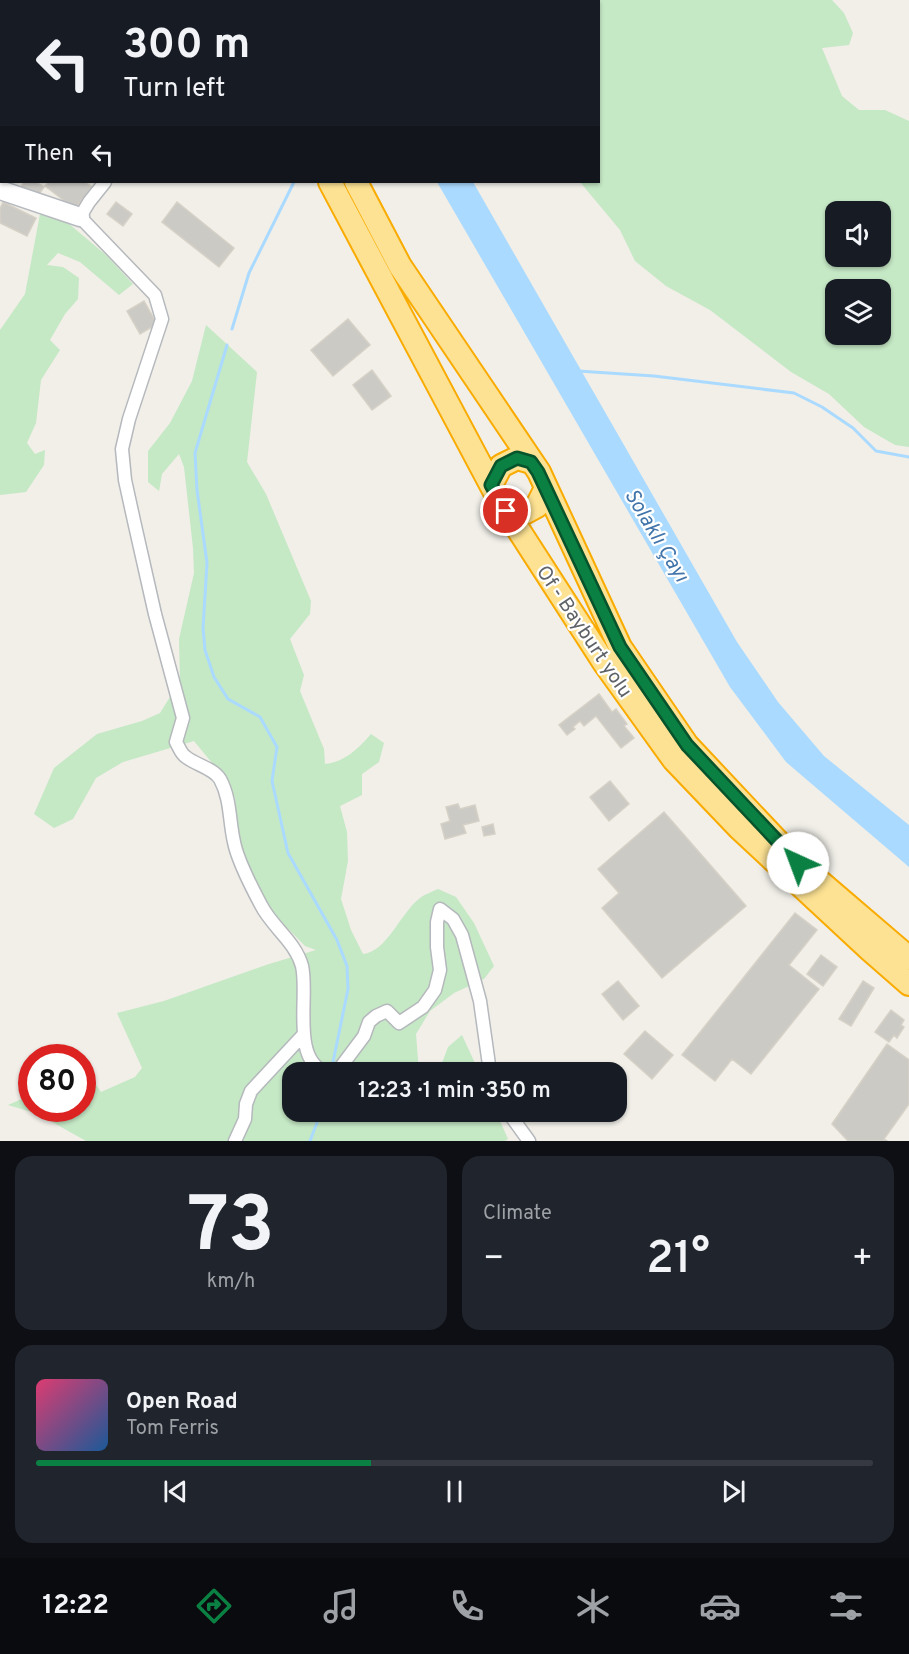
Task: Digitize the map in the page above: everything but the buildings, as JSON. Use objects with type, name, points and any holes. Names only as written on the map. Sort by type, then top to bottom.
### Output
[{"type":"highway","name":"Of - Bayburt yolu","points":[[331,183],[506,511],[605,664],[674,760],[739,828],[909,984]]},
{"type":"highway","name":"Of - Bayburt yolu","points":[[357,183],[400,266],[538,472],[620,647],[687,745],[798,863],[909,958]]},
{"type":"highway","points":[[491,485],[501,466],[517,458],[531,462]]},
{"type":"highway","points":[[506,511],[524,513],[537,506],[546,488]]},
{"type":"street","points":[[80,217],[104,183]]},
{"type":"street","points":[[0,190],[80,217],[155,295],[162,319],[129,419],[122,448],[125,480],[155,614],[183,718],[176,742],[184,756],[220,778],[230,808],[234,843],[248,876],[262,908],[290,942],[302,966],[305,1051],[313,1062]]},
{"type":"street","points":[[344,1062],[364,1036],[369,1022],[376,1016],[387,1011],[399,1023],[423,1007],[435,990],[440,970],[437,922],[440,909],[453,919],[462,935],[480,1001],[489,1062]]},
{"type":"street","points":[[235,1141],[245,1119],[246,1104],[251,1092],[304,1034]]},
{"type":"street","points":[[515,1122],[529,1141]]},
{"type":"green space","points":[[600,0],[832,0],[844,13],[853,33],[849,45],[822,48],[842,96],[859,110],[885,110],[909,121],[909,447],[895,445],[864,427],[829,394],[791,372],[710,310],[666,286],[635,261],[620,230],[581,183],[600,183]]},
{"type":"green space","points":[[40,214],[68,223],[106,255],[133,284],[119,295],[80,262],[58,253],[47,265],[63,267],[79,278],[78,299],[65,314],[50,340],[60,350],[41,380],[36,423],[27,443],[35,454],[45,450],[44,465],[26,492],[0,495],[0,330],[25,294]]},
{"type":"green space","points":[[206,325],[257,372],[247,462],[266,494],[311,601],[310,614],[290,639],[304,675],[300,691],[324,749],[325,764],[345,757],[371,734],[384,743],[379,762],[362,774],[362,795],[340,806],[347,832],[348,861],[341,899],[351,930],[363,954],[372,952],[387,939],[413,904],[438,889],[456,897],[474,923],[494,966],[484,979],[454,993],[430,1011],[416,1034],[418,1062],[282,1062],[282,1122],[500,1122],[508,1139],[505,1141],[86,1141],[52,1122],[96,1122],[96,1085],[101,1092],[135,1077],[142,1068],[117,1013],[164,1001],[316,950],[305,946],[267,907],[246,862],[238,837],[235,798],[226,780],[194,741],[123,762],[96,778],[73,819],[54,828],[34,814],[54,768],[97,734],[142,721],[160,713],[180,681],[179,639],[194,573],[184,467],[179,454],[162,474],[159,491],[148,482],[148,451],[170,423],[192,381]]},
{"type":"green space","points":[[462,1035],[474,1062],[442,1062],[448,1047]]},
{"type":"green space","points":[[18,1101],[18,1108],[8,1105]]},
{"type":"water","name":"Solaklı Çayı","points":[[438,183],[474,183],[737,642],[778,702],[824,756],[909,825],[909,867],[786,762],[730,687]]},
{"type":"waterway","points":[[232,329],[249,273],[294,183]]},
{"type":"waterway","points":[[227,345],[195,453],[197,490],[207,563],[203,628],[205,650],[214,677],[228,699],[260,717],[277,747],[272,781],[288,853],[337,940],[347,966],[348,989],[333,1062]]},
{"type":"waterway","points":[[578,371],[654,376],[794,393],[822,407],[853,428],[876,451],[909,457]]},
{"type":"waterway","points":[[310,1141],[317,1122]]},
{"type":"route","points":[[506,511],[491,485],[501,466],[517,458],[531,462],[538,472],[620,647],[687,745],[798,863]]}]
